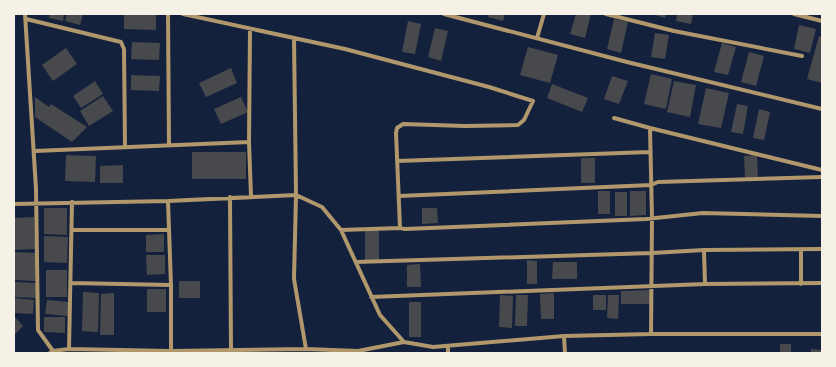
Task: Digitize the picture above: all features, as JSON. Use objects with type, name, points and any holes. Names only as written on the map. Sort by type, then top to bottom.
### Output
[{"type":"street","points":[[25,14],[35,151],[38,330],[52,352],[70,349],[110,352],[306,349],[358,351],[404,342],[433,347],[564,336],[651,334],[822,334]]},
{"type":"street","points":[[168,14],[169,145]]},
{"type":"street","points":[[183,14],[381,58],[489,87],[533,101],[524,120],[518,125],[465,126],[403,124],[397,128],[400,228]]},
{"type":"street","points":[[444,14],[627,62],[822,109]]},
{"type":"street","points":[[537,38],[544,14]]},
{"type":"street","points":[[606,14],[674,31],[802,56]]},
{"type":"street","points":[[794,14],[822,21]]},
{"type":"street","points":[[26,19],[121,42],[124,49],[125,147]]},
{"type":"street","points":[[250,29],[249,142],[251,196]]},
{"type":"street","points":[[294,38],[296,195],[294,279],[306,349]]},
{"type":"street","points":[[614,118],[822,170]]},
{"type":"street","points":[[650,128],[652,218],[651,334]]},
{"type":"street","points":[[35,151],[249,142]]},
{"type":"street","points":[[397,161],[650,152]]},
{"type":"street","points":[[398,196],[651,185],[658,182],[822,177]]},
{"type":"street","points":[[14,204],[72,202],[168,202],[230,197],[296,195],[322,207],[341,230],[380,315],[404,342]]},
{"type":"street","points":[[230,197],[231,351]]},
{"type":"street","points":[[70,349],[72,202]]},
{"type":"street","points":[[168,202],[171,285],[171,351]]},
{"type":"street","points":[[341,230],[405,229],[652,218],[703,213],[822,216]]},
{"type":"street","points":[[72,230],[169,230]]},
{"type":"street","points":[[801,249],[801,284]]},
{"type":"street","points":[[356,262],[652,253],[704,250],[822,249]]},
{"type":"street","points":[[704,250],[705,284]]},
{"type":"street","points":[[71,283],[171,285]]},
{"type":"street","points":[[371,297],[705,284],[822,283]]},
{"type":"street","points":[[564,336],[565,353]]},
{"type":"street","points":[[448,346],[448,353]]},
{"type":"building","points":[[50,14],[64,14],[63,21],[49,18]]},
{"type":"building","points":[[67,14],[83,14],[80,25],[65,21]]},
{"type":"building","points":[[124,14],[156,14],[156,30],[124,29]]},
{"type":"building","points":[[489,14],[505,14],[503,21],[488,17]]},
{"type":"building","points":[[576,14],[591,14],[585,38],[570,34]]},
{"type":"building","points":[[652,14],[666,14],[665,18]]},
{"type":"building","points":[[677,14],[693,14],[691,24],[676,21]]},
{"type":"building","points":[[614,19],[628,22],[621,53],[607,49]]},
{"type":"building","points":[[408,21],[421,24],[415,54],[402,52]]},
{"type":"building","points":[[799,25],[816,29],[810,53],[794,49]]},
{"type":"building","points":[[435,28],[448,31],[441,61],[428,57]]},
{"type":"building","points":[[655,33],[669,35],[665,59],[651,57]]},
{"type":"building","points":[[819,36],[822,37],[822,83],[807,79]]},
{"type":"building","points":[[132,42],[160,43],[159,60],[131,59]]},
{"type":"building","points":[[722,43],[736,47],[728,75],[714,72]]},
{"type":"building","points":[[528,47],[558,55],[550,83],[520,75]]},
{"type":"building","points":[[66,48],[77,64],[53,81],[42,65]]},
{"type":"building","points":[[749,52],[764,56],[756,86],[741,82]]},
{"type":"building","points":[[231,68],[237,83],[206,97],[199,83]]},
{"type":"building","points":[[651,74],[672,79],[666,109],[644,104]]},
{"type":"building","points":[[131,75],[160,76],[159,91],[131,90]]},
{"type":"building","points":[[612,76],[628,81],[619,104],[604,99]]},
{"type":"building","points":[[95,81],[103,94],[81,108],[73,96]]},
{"type":"building","points":[[674,81],[696,85],[690,117],[667,112]]},
{"type":"building","points":[[552,84],[588,98],[582,112],[547,98]]},
{"type":"building","points":[[706,88],[729,93],[721,128],[698,124]]},
{"type":"building","points":[[103,96],[113,111],[89,126],[80,111]]},
{"type":"building","points":[[35,97],[49,107],[51,104],[87,127],[72,142],[35,117]]},
{"type":"building","points":[[241,97],[248,112],[221,124],[214,109]]},
{"type":"building","points":[[737,104],[748,106],[743,134],[731,132]]},
{"type":"building","points":[[759,109],[770,112],[764,140],[753,138]]},
{"type":"building","points":[[192,152],[246,152],[246,179],[192,179]]},
{"type":"building","points":[[66,155],[96,156],[95,182],[65,181]]},
{"type":"building","points":[[757,155],[758,179],[745,179],[744,156]]},
{"type":"building","points":[[581,158],[595,158],[595,183],[581,183]]},
{"type":"building","points":[[123,165],[123,183],[100,183],[100,166]]},
{"type":"building","points":[[598,191],[610,191],[610,214],[598,214]]},
{"type":"building","points":[[630,191],[646,191],[646,215],[630,216]]},
{"type":"building","points":[[615,192],[627,192],[627,216],[615,216]]},
{"type":"building","points":[[44,208],[67,208],[67,235],[44,234]]},
{"type":"building","points":[[422,208],[437,208],[438,223],[422,224]]},
{"type":"building","points":[[34,217],[35,249],[14,250],[14,218]]},
{"type":"building","points":[[379,230],[379,260],[365,260],[365,231]]},
{"type":"building","points":[[164,234],[164,252],[146,252],[146,235]]},
{"type":"building","points":[[44,236],[68,237],[67,263],[44,262]]},
{"type":"building","points":[[15,252],[36,253],[35,281],[14,280]]},
{"type":"building","points":[[146,255],[165,255],[165,274],[147,275]]},
{"type":"building","points":[[527,260],[537,261],[537,284],[527,284]]},
{"type":"building","points":[[553,262],[577,262],[577,279],[552,279]]},
{"type":"building","points":[[420,264],[421,287],[407,287],[407,265]]},
{"type":"building","points":[[46,270],[67,270],[67,297],[46,297]]},
{"type":"building","points":[[179,281],[200,281],[200,298],[179,298]]},
{"type":"building","points":[[14,282],[36,283],[36,298],[14,297]]},
{"type":"building","points":[[147,289],[166,289],[166,312],[147,312]]},
{"type":"building","points":[[650,290],[650,304],[621,304],[621,291]]},
{"type":"building","points":[[83,292],[99,293],[98,332],[82,331]]},
{"type":"building","points":[[114,293],[114,335],[100,335],[101,294]]},
{"type":"building","points":[[554,293],[554,319],[541,319],[540,294]]},
{"type":"building","points":[[500,295],[513,296],[512,328],[499,327]]},
{"type":"building","points":[[516,295],[528,295],[527,326],[515,326]]},
{"type":"building","points":[[593,295],[606,295],[606,310],[593,310]]},
{"type":"building","points":[[608,295],[619,295],[618,319],[607,318]]},
{"type":"building","points":[[15,298],[34,300],[33,314],[14,313]]},
{"type":"building","points":[[47,300],[69,302],[68,316],[45,314]]},
{"type":"building","points":[[409,302],[421,302],[421,337],[409,337]]},
{"type":"building","points":[[14,316],[23,326],[14,335]]},
{"type":"building","points":[[44,317],[65,317],[65,333],[44,332]]},
{"type":"building","points":[[780,344],[791,344],[791,353],[780,353]]},
{"type":"building","points":[[811,349],[822,350],[822,353],[811,353]]}]
